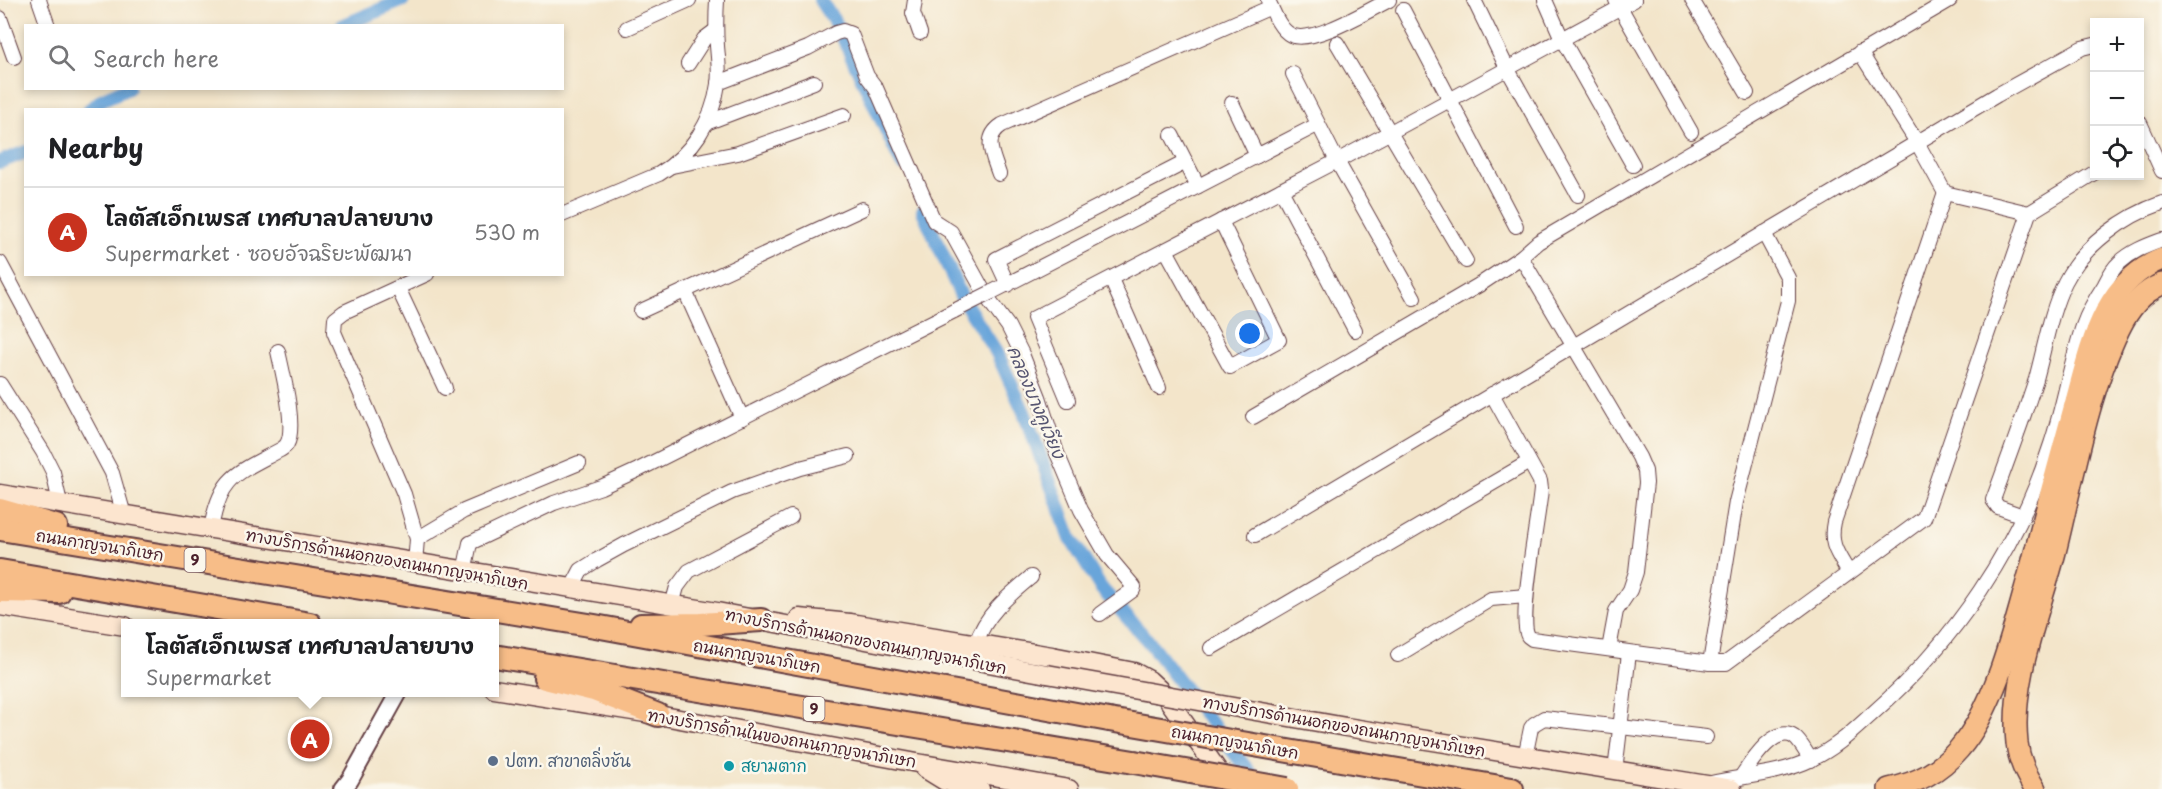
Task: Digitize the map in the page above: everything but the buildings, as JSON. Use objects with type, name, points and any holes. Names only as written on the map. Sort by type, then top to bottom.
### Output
[{"type":"highway","points":[[0,510],[40,520],[97,544]]},
{"type":"highway","name":"ถนนกาญจนาภิเษก","points":[[0,529],[595,626],[1109,720],[1512,789]]},
{"type":"highway","points":[[0,571],[280,619]]},
{"type":"highway","points":[[0,591],[120,592]]},
{"type":"highway","points":[[595,626],[766,621]]},
{"type":"highway","name":"9","points":[[499,657],[1287,789]]},
{"type":"highway","points":[[499,666],[594,690],[658,715]]},
{"type":"main road","points":[[1889,789],[1907,785],[1942,767],[1971,732],[1988,701],[2023,597],[2090,350],[2102,319],[2119,289],[2152,262],[2162,259]]},
{"type":"main road","points":[[2035,789],[2022,769],[2017,742],[2018,709],[2024,662],[2102,370],[2119,327],[2131,309],[2142,296],[2162,284]]},
{"type":"main road","name":"ทางบริการด้านนอกของถนนกาญจนาภิเษก","points":[[0,494],[766,621],[974,662],[1525,757],[1703,784],[1736,783]]},
{"type":"main road","points":[[0,606],[121,625]]},
{"type":"main road","points":[[766,621],[793,618],[825,619],[1117,667],[1134,672],[1149,680],[1164,694],[1230,789]]},
{"type":"main road","name":"ทางบริการด้านในของถนนกาญจนาภิเษก","points":[[499,690],[658,715],[1069,789]]},
{"type":"main road","points":[[917,763],[945,781],[980,789]]},
{"type":"street","points":[[39,0],[47,24]]},
{"type":"street","points":[[627,28],[689,0]]},
{"type":"street","points":[[672,166],[692,145],[706,123],[718,83],[717,0]]},
{"type":"street","points":[[915,0],[913,13],[920,33]]},
{"type":"street","points":[[999,174],[989,144],[996,129],[1270,3],[1283,29],[1299,37],[1312,36],[1362,6],[1389,0]]},
{"type":"street","points":[[1474,0],[1508,68],[1578,195]]},
{"type":"street","points":[[1545,0],[1562,39],[1633,165]]},
{"type":"street","points":[[1068,400],[1034,318],[1336,161],[1562,39],[1618,4],[1634,0]]},
{"type":"street","points":[[1692,0],[1747,93]]},
{"type":"street","points":[[1253,417],[1479,285],[1521,257],[1538,242],[1950,0]]},
{"type":"street","points":[[1618,4],[1690,132]]},
{"type":"street","points":[[1403,10],[1516,226]]},
{"type":"street","points":[[0,18],[14,57]]},
{"type":"street","points":[[688,64],[704,39],[716,30]]},
{"type":"street","points":[[718,83],[808,48],[836,33],[843,31],[851,34],[867,76],[876,88],[934,221],[951,232],[973,273],[1008,326],[1022,354],[1040,397],[1057,453],[1081,510],[1107,555],[1133,584],[1133,590],[1100,614]]},
{"type":"street","points":[[1337,43],[1466,261]]},
{"type":"street","points":[[1255,535],[1918,144],[1997,95],[2082,48],[2090,46]]},
{"type":"street","points":[[1849,573],[1833,546],[1834,522],[1945,193],[1918,144],[1860,52]]},
{"type":"street","points":[[1293,74],[1336,161],[1414,298]]},
{"type":"street","points":[[706,123],[814,82]]},
{"type":"street","points":[[1232,103],[1257,156]]},
{"type":"street","points":[[564,214],[627,189],[672,166],[738,153],[844,115]]},
{"type":"street","points":[[464,572],[470,543],[554,503],[601,487],[639,470],[1008,285],[1317,125]]},
{"type":"street","points":[[1172,135],[1198,186]]},
{"type":"street","points":[[2144,143],[2162,171]]},
{"type":"street","points":[[1008,285],[996,259],[1186,162]]},
{"type":"street","points":[[1492,394],[1540,481],[1542,489],[1526,596],[1524,626],[1528,636],[1532,639],[1629,653],[1726,663],[1917,524],[1927,513],[2028,213],[2090,175]]},
{"type":"street","points":[[1281,190],[1355,330]]},
{"type":"street","points":[[1945,193],[2028,213]]},
{"type":"street","points":[[2023,516],[1998,507],[1993,500],[2032,389],[2065,281],[2090,248],[2116,226],[2143,210],[2162,203]]},
{"type":"street","points":[[640,311],[862,209]]},
{"type":"street","points":[[1166,250],[1230,367],[1279,340],[1221,221]]},
{"type":"street","points":[[1710,663],[1736,502],[1788,301],[1788,278],[1764,233]]},
{"type":"street","points":[[1736,783],[1811,760],[1851,734],[1892,696],[1946,637],[1992,574],[2023,516],[2051,444],[2083,324],[2117,264],[2136,249],[2162,240]]},
{"type":"street","points":[[1521,257],[1639,457],[1645,471],[1646,483],[1636,572],[1630,590],[1616,611],[1609,649]]},
{"type":"street","points":[[0,263],[112,473],[124,514]]},
{"type":"street","points":[[415,564],[417,539],[404,494],[334,332],[335,318],[339,315],[423,276]]},
{"type":"street","points":[[1111,279],[1159,388]]},
{"type":"street","points":[[398,288],[445,387]]},
{"type":"street","points":[[685,291],[742,418]]},
{"type":"street","points":[[211,529],[217,500],[232,478],[287,444],[290,435],[288,399],[278,351]]},
{"type":"street","points":[[0,384],[43,452],[53,472],[60,503]]},
{"type":"street","points":[[571,589],[581,570],[597,560],[732,492],[800,468],[848,456]]},
{"type":"street","points":[[1211,648],[1528,462]]},
{"type":"street","points":[[417,539],[464,512],[579,463]]},
{"type":"street","points":[[672,605],[677,586],[689,571],[790,517]]},
{"type":"street","points":[[976,643],[981,629],[994,609],[1031,577]]},
{"type":"street","points":[[1398,655],[1491,599],[1526,596]]},
{"type":"street","points":[[1615,771],[1629,653]]},
{"type":"street","points":[[343,789],[397,697]]},
{"type":"street","points":[[1525,757],[1531,728],[1539,720],[1545,718],[1620,725],[1706,737]]},
{"type":"street","points":[[1736,783],[1762,748],[1778,736],[1791,735],[1811,760]]},
{"type":"waterway","points":[[347,24],[403,0]]},
{"type":"waterway","name":"คลองบางคูเวียง","points":[[820,0],[838,27],[902,164]]},
{"type":"waterway","points":[[92,108],[103,99],[123,90]]},
{"type":"waterway","points":[[0,162],[24,153]]},
{"type":"waterway","name":"คลองบางคูเวียง","points":[[923,211],[962,298],[997,353],[1024,412],[1071,539],[1101,588],[1149,642],[1259,785]]},
{"type":"place","name":"โลตัสเอ็กเพรส เทศบาลปลายบาง","points":[[310,739]]},
{"type":"place","name":"ปตท. สาขาตลิ่งชัน","points":[[493,761]]},
{"type":"place","name":"สยามตาก","points":[[729,766]]}]
